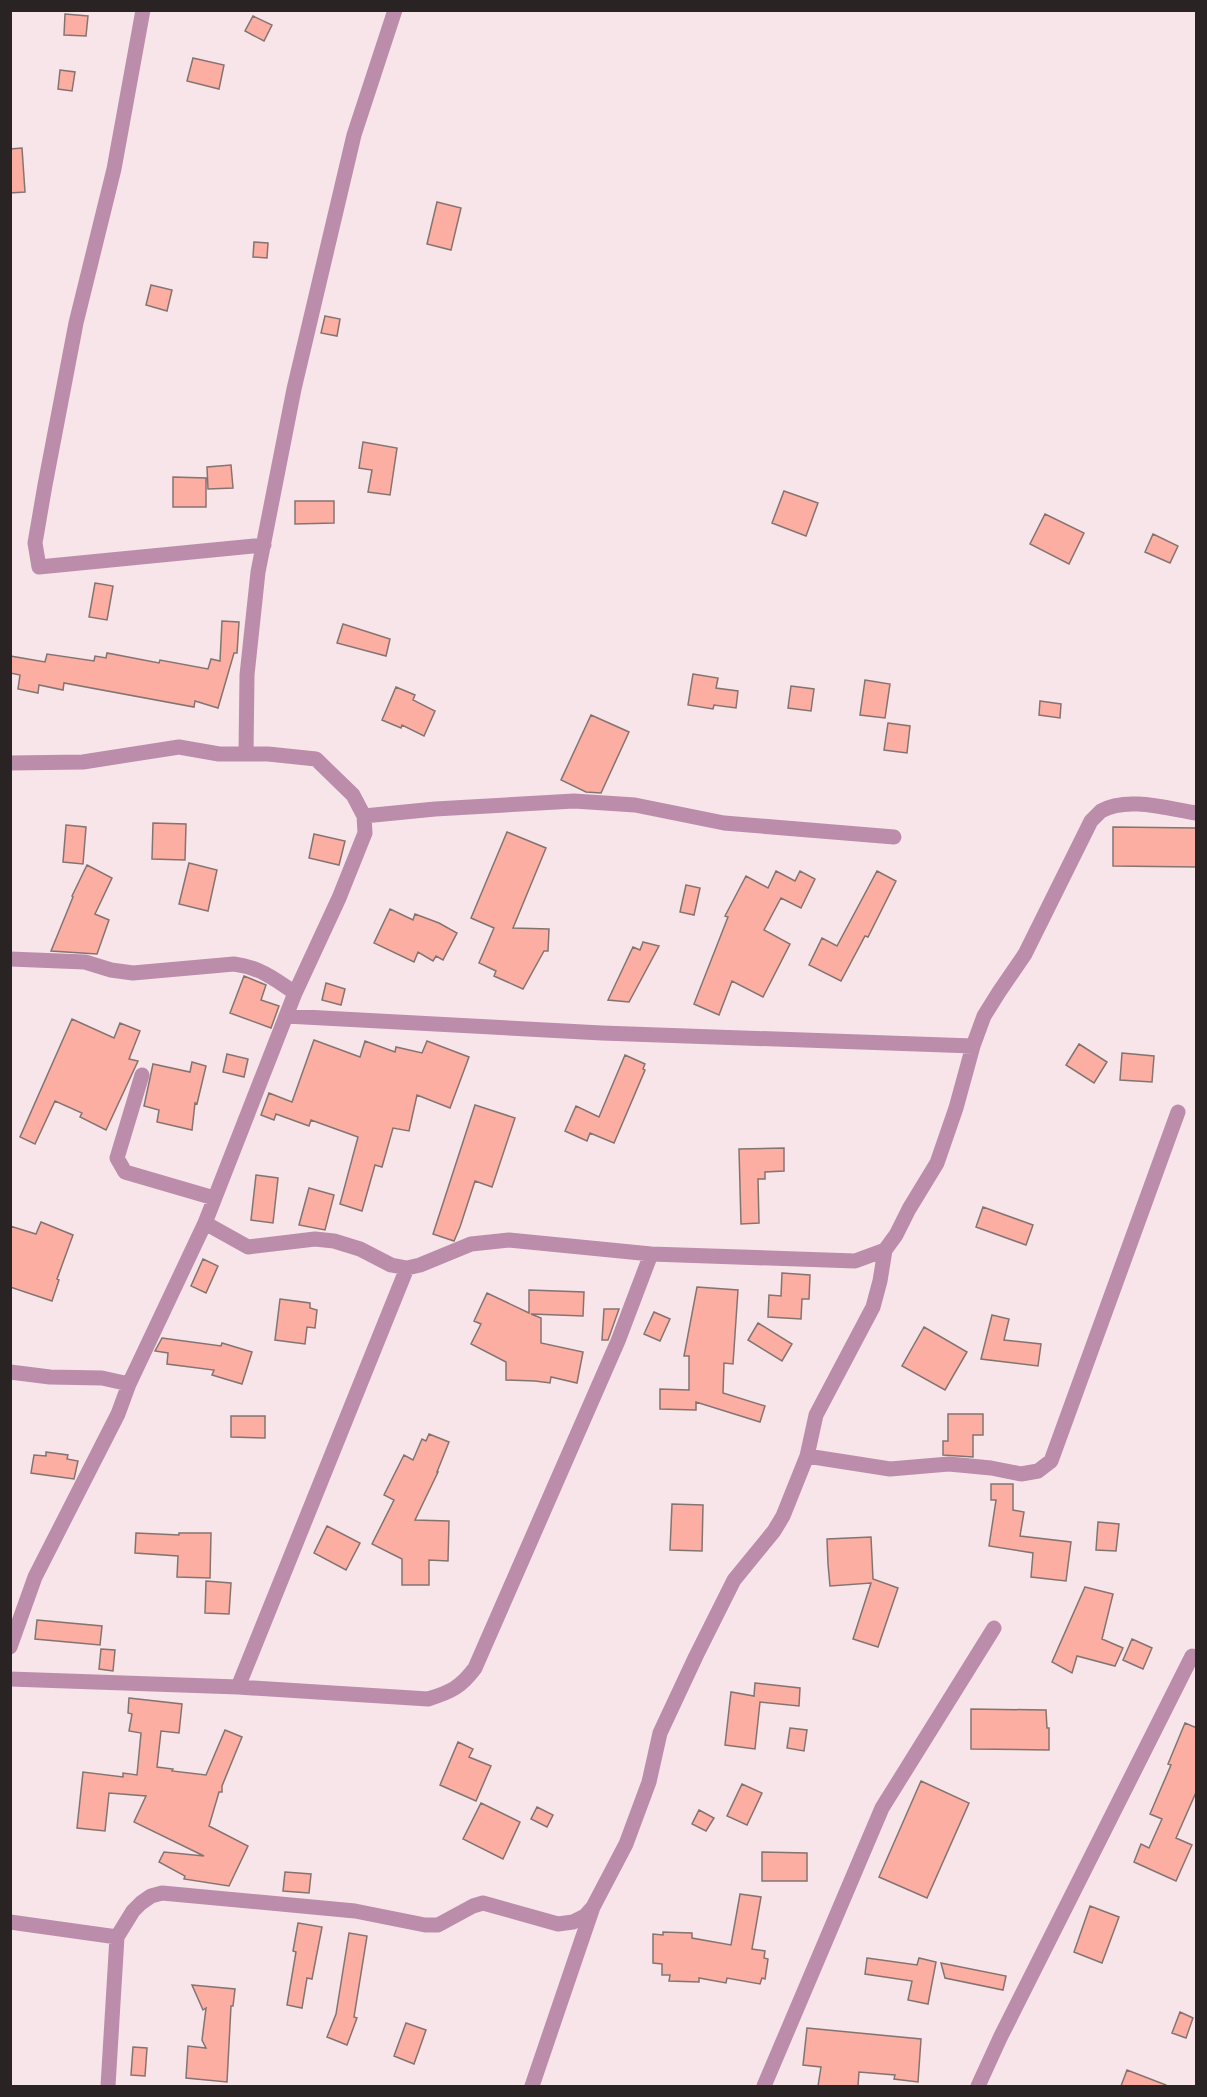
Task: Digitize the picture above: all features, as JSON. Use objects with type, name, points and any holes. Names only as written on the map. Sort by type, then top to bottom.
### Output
[{"type":"street","points":[[143,10],[114,170],[76,323],[47,473],[34,543],[39,567],[264,545]]},
{"type":"street","points":[[246,753],[247,675],[258,572],[294,389],[354,135],[395,10]]},
{"type":"street","points":[[10,763],[83,762],[179,747],[219,754],[246,753],[316,759],[353,795],[364,816],[364,833],[339,898],[295,993],[205,1223],[129,1384],[118,1413],[35,1576],[10,1647]]},
{"type":"street","points":[[364,816],[435,809],[574,801],[635,805],[724,823],[894,837]]},
{"type":"street","points":[[532,2086],[593,1907],[626,1844],[649,1782],[660,1733],[734,1580],[774,1531],[783,1516],[807,1456],[816,1415],[873,1307],[885,1250],[937,1163],[956,1108],[972,1046],[984,1016],[1025,954],[1091,821],[1102,811],[1120,805],[1152,805],[1197,813]]},
{"type":"street","points":[[10,959],[85,962],[111,970],[133,973],[234,964],[250,966],[266,972],[295,993]]},
{"type":"street","points":[[286,1016],[602,1032],[972,1046]]},
{"type":"street","points":[[142,1075],[117,1158],[119,1165],[125,1172],[214,1197]]},
{"type":"street","points":[[807,1456],[890,1468],[949,1464],[1022,1474],[1038,1471],[1051,1461],[1178,1113]]},
{"type":"street","points":[[205,1223],[248,1247],[315,1239],[334,1241],[360,1249],[391,1265],[407,1268],[471,1244],[509,1240],[651,1254],[855,1261],[885,1250]]},
{"type":"street","points":[[10,1679],[238,1687],[428,1699],[450,1692],[465,1681],[475,1668],[618,1341],[651,1254]]},
{"type":"street","points":[[238,1687],[407,1268]]},
{"type":"street","points":[[10,1372],[50,1377],[102,1378],[129,1384]]},
{"type":"street","points":[[764,2086],[882,1808],[994,1628]]},
{"type":"street","points":[[978,2086],[1005,2027],[1192,1656]]},
{"type":"street","points":[[108,2086],[117,1937],[133,1911],[151,1896],[162,1893],[355,1911],[424,1925],[438,1925],[483,1903],[558,1924],[573,1922],[585,1916],[593,1907]]},
{"type":"street","points":[[10,1922],[117,1937]]},
{"type":"building","points":[[65,14],[88,16],[86,36],[64,35]]},
{"type":"building","points":[[253,16],[272,25],[264,41],[245,31]]},
{"type":"building","points":[[193,58],[224,65],[219,89],[187,81]]},
{"type":"building","points":[[60,70],[75,72],[72,91],[58,89]]},
{"type":"building","points":[[22,148],[25,192],[10,193],[10,149]]},
{"type":"building","points":[[437,202],[461,208],[451,250],[427,244]]},
{"type":"building","points":[[254,242],[268,243],[267,258],[253,257]]},
{"type":"building","points":[[151,285],[172,290],[167,311],[146,305]]},
{"type":"building","points":[[325,316],[340,319],[337,336],[321,333]]},
{"type":"building","points":[[363,442],[397,448],[390,495],[368,492],[372,470],[359,468]]},
{"type":"building","points":[[231,465],[233,488],[208,489],[207,467]]},
{"type":"building","points":[[173,477],[206,478],[206,507],[173,507]]},
{"type":"building","points":[[784,491],[818,503],[806,536],[772,523]]},
{"type":"building","points":[[295,501],[334,501],[334,523],[295,524]]},
{"type":"building","points":[[1045,514],[1084,533],[1069,564],[1030,544]]},
{"type":"building","points":[[1153,534],[1178,546],[1170,563],[1145,552]]},
{"type":"building","points":[[95,583],[113,586],[107,620],[89,617]]},
{"type":"building","points":[[222,621],[239,622],[237,653],[234,653],[218,708],[195,701],[194,707],[64,683],[63,690],[39,685],[38,693],[18,689],[20,675],[10,673],[10,656],[45,662],[47,654],[94,661],[95,656],[106,658],[107,653],[208,669],[211,659],[220,661]]},
{"type":"building","points":[[343,624],[390,639],[386,656],[337,643]]},
{"type":"building","points":[[693,674],[718,678],[716,688],[738,691],[736,708],[714,705],[713,709],[688,705]]},
{"type":"building","points":[[865,680],[890,684],[885,718],[860,715]]},
{"type":"building","points":[[791,686],[814,689],[811,711],[788,708]]},
{"type":"building","points":[[396,687],[415,695],[413,700],[435,711],[424,736],[402,725],[401,728],[382,720]]},
{"type":"building","points":[[1040,701],[1061,704],[1060,718],[1039,715]]},
{"type":"building","points":[[591,715],[629,732],[601,793],[586,792],[561,780]]},
{"type":"building","points":[[888,723],[910,726],[907,753],[884,750]]},
{"type":"building","points":[[153,823],[186,824],[185,860],[152,859]]},
{"type":"building","points":[[66,825],[86,827],[83,864],[63,862]]},
{"type":"building","points":[[1113,827],[1197,828],[1197,867],[1113,866]]},
{"type":"building","points":[[507,832],[546,848],[513,928],[549,929],[548,951],[544,951],[523,989],[494,976],[496,971],[479,963],[494,928],[471,918]]},
{"type":"building","points":[[314,834],[345,841],[339,865],[309,858]]},
{"type":"building","points":[[189,863],[217,870],[208,911],[179,904]]},
{"type":"building","points":[[87,865],[112,878],[95,914],[109,920],[97,954],[51,951],[72,896]]},
{"type":"building","points":[[776,871],[795,881],[800,871],[815,879],[801,908],[781,898],[764,930],[790,944],[763,997],[732,981],[719,1015],[694,1004],[728,917],[725,916],[746,876],[768,888]]},
{"type":"building","points":[[877,871],[896,881],[868,937],[865,936],[841,981],[809,965],[822,938],[837,946]]},
{"type":"building","points":[[686,885],[700,888],[694,915],[680,912]]},
{"type":"building","points":[[390,909],[413,920],[415,914],[457,933],[443,960],[436,956],[433,961],[418,952],[414,962],[374,943]]},
{"type":"building","points":[[643,942],[659,946],[629,1002],[608,1000],[633,947],[640,950]]},
{"type":"building","points":[[244,976],[266,985],[261,1000],[279,1006],[271,1028],[230,1013]]},
{"type":"building","points":[[326,983],[345,989],[341,1005],[322,1000]]},
{"type":"building","points":[[72,1019],[114,1038],[120,1023],[140,1031],[129,1059],[138,1061],[106,1130],[80,1117],[82,1113],[55,1101],[35,1144],[20,1137]]},
{"type":"building","points":[[314,1040],[360,1057],[365,1041],[395,1052],[396,1047],[422,1053],[427,1041],[469,1057],[450,1108],[417,1095],[409,1131],[393,1128],[382,1167],[375,1165],[362,1211],[340,1204],[358,1137],[311,1120],[309,1126],[276,1114],[274,1120],[261,1115],[269,1093],[292,1102]]},
{"type":"building","points":[[1079,1044],[1107,1062],[1094,1083],[1066,1065]]},
{"type":"building","points":[[1122,1053],[1154,1056],[1152,1082],[1120,1080]]},
{"type":"building","points":[[227,1054],[248,1059],[244,1077],[223,1072]]},
{"type":"building","points":[[625,1055],[645,1064],[643,1069],[645,1070],[614,1143],[590,1133],[587,1141],[565,1131],[576,1106],[599,1117]]},
{"type":"building","points":[[192,1062],[206,1066],[197,1104],[195,1103],[192,1130],[157,1122],[159,1110],[144,1106],[153,1064],[190,1072]]},
{"type":"building","points":[[475,1105],[515,1118],[492,1187],[475,1181],[454,1241],[433,1234]]},
{"type":"building","points":[[784,1148],[784,1171],[765,1172],[765,1179],[758,1179],[759,1223],[741,1224],[739,1149]]},
{"type":"building","points":[[256,1175],[278,1178],[273,1223],[251,1220]]},
{"type":"building","points":[[309,1188],[334,1195],[325,1230],[299,1225]]},
{"type":"building","points":[[983,1207],[1033,1225],[1026,1245],[976,1227]]},
{"type":"building","points":[[41,1222],[73,1235],[57,1279],[59,1280],[52,1301],[10,1287],[10,1226],[36,1234]]},
{"type":"building","points":[[203,1259],[218,1266],[206,1293],[191,1286]]},
{"type":"building","points":[[782,1273],[810,1275],[809,1299],[802,1299],[801,1319],[768,1317],[769,1295],[781,1296]]},
{"type":"building","points":[[697,1287],[738,1290],[733,1364],[724,1363],[723,1393],[765,1406],[760,1422],[696,1402],[696,1410],[660,1409],[660,1389],[689,1390],[689,1356],[684,1356]]},
{"type":"building","points":[[529,1290],[584,1292],[583,1316],[531,1314],[541,1318],[541,1343],[583,1352],[577,1383],[551,1377],[550,1383],[506,1380],[506,1362],[471,1344],[481,1324],[474,1321],[487,1293],[529,1313]]},
{"type":"building","points":[[280,1299],[310,1303],[310,1308],[317,1310],[315,1328],[307,1327],[305,1344],[275,1340]]},
{"type":"building","points":[[604,1309],[619,1309],[608,1340],[602,1340]]},
{"type":"building","points":[[654,1312],[670,1319],[660,1341],[644,1334]]},
{"type":"building","points":[[992,1315],[1009,1319],[1004,1340],[1041,1344],[1038,1366],[981,1359]]},
{"type":"building","points":[[758,1323],[792,1344],[782,1361],[748,1340]]},
{"type":"building","points":[[924,1327],[967,1352],[945,1390],[902,1366]]},
{"type":"building","points":[[162,1338],[221,1346],[222,1343],[252,1352],[242,1384],[212,1375],[214,1370],[167,1364],[168,1353],[155,1351]]},
{"type":"building","points":[[948,1414],[983,1414],[983,1435],[973,1435],[973,1457],[943,1455],[943,1441],[948,1441]]},
{"type":"building","points":[[231,1416],[265,1416],[265,1438],[231,1437]]},
{"type":"building","points":[[429,1434],[449,1442],[438,1472],[415,1520],[449,1521],[448,1561],[429,1560],[429,1585],[402,1585],[402,1559],[372,1544],[394,1500],[384,1495],[404,1455],[413,1460],[422,1439],[426,1441]]},
{"type":"building","points":[[46,1452],[68,1455],[67,1459],[78,1461],[74,1479],[31,1473],[34,1455],[46,1456]]},
{"type":"building","points":[[991,1484],[1013,1484],[1013,1510],[1024,1512],[1020,1536],[1071,1542],[1066,1581],[1031,1577],[1033,1553],[989,1546],[996,1500],[991,1500]]},
{"type":"building","points":[[672,1504],[703,1505],[702,1551],[670,1550]]},
{"type":"building","points":[[1098,1522],[1119,1524],[1116,1551],[1096,1550]]},
{"type":"building","points":[[327,1526],[360,1543],[346,1570],[314,1553]]},
{"type":"building","points":[[136,1533],[179,1535],[179,1533],[211,1533],[210,1578],[177,1577],[178,1556],[135,1553]]},
{"type":"building","points":[[871,1537],[873,1579],[898,1588],[878,1647],[853,1639],[871,1583],[830,1586],[828,1564],[827,1539]]},
{"type":"building","points":[[206,1581],[231,1583],[229,1614],[205,1613]]},
{"type":"building","points":[[1085,1587],[1113,1594],[1102,1639],[1123,1648],[1115,1666],[1077,1656],[1072,1673],[1052,1662]]},
{"type":"building","points":[[37,1620],[102,1626],[100,1645],[35,1639]]},
{"type":"building","points":[[1132,1639],[1152,1648],[1143,1669],[1123,1660]]},
{"type":"building","points":[[101,1649],[115,1650],[113,1671],[99,1669]]},
{"type":"building","points":[[755,1683],[800,1688],[799,1706],[760,1702],[755,1749],[725,1745],[731,1692],[754,1696]]},
{"type":"building","points":[[129,1698],[182,1704],[179,1733],[161,1731],[157,1767],[206,1775],[225,1730],[242,1737],[222,1786],[222,1792],[219,1792],[209,1826],[248,1846],[229,1886],[184,1879],[185,1876],[159,1862],[164,1852],[204,1856],[134,1822],[146,1796],[109,1793],[105,1831],[77,1828],[83,1772],[123,1777],[123,1773],[137,1775],[141,1733],[129,1731],[132,1714],[128,1713]]},
{"type":"building","points":[[971,1709],[1046,1710],[1049,1750],[971,1749]]},
{"type":"building","points":[[1185,1723],[1197,1728],[1197,1790],[1176,1838],[1192,1845],[1176,1881],[1134,1862],[1141,1844],[1149,1848],[1162,1819],[1150,1814],[1171,1765],[1168,1764]]},
{"type":"building","points":[[790,1728],[807,1730],[804,1751],[787,1748]]},
{"type":"building","points":[[458,1742],[473,1749],[469,1757],[491,1766],[476,1801],[440,1785]]},
{"type":"building","points":[[921,1781],[969,1803],[927,1898],[879,1877]]},
{"type":"building","points":[[742,1784],[762,1793],[747,1825],[727,1816]]},
{"type":"building","points":[[481,1803],[520,1822],[503,1859],[463,1839]]},
{"type":"building","points":[[537,1807],[553,1815],[547,1827],[531,1819]]},
{"type":"building","points":[[699,1810],[714,1818],[706,1831],[692,1824]]},
{"type":"building","points":[[762,1852],[807,1853],[807,1881],[762,1881]]},
{"type":"building","points":[[285,1872],[311,1874],[309,1893],[283,1891]]},
{"type":"building","points":[[740,1894],[761,1897],[752,1949],[765,1951],[764,1958],[768,1959],[765,1979],[762,1978],[760,1984],[727,1978],[726,1983],[699,1978],[699,1982],[669,1981],[670,1975],[662,1975],[662,1964],[653,1963],[653,1934],[692,1933],[692,1938],[731,1945]]},
{"type":"building","points":[[1090,1906],[1119,1917],[1102,1963],[1074,1952]]},
{"type":"building","points":[[298,1923],[322,1927],[312,1979],[307,1978],[302,2008],[287,2005],[296,1952],[293,1951]]},
{"type":"building","points":[[349,1933],[367,1936],[354,2017],[357,2018],[347,2045],[327,2037],[336,2014]]},
{"type":"building","points":[[867,1958],[917,1965],[919,1958],[936,1962],[928,2004],[908,2000],[912,1981],[865,1974]]},
{"type":"building","points":[[941,1963],[1006,1976],[1003,1990],[945,1978]]},
{"type":"building","points":[[192,1985],[235,1989],[233,2006],[231,2006],[227,2082],[186,2078],[188,2046],[206,2048],[202,2040],[206,2008],[203,2010]]},
{"type":"building","points":[[1180,2012],[1193,2018],[1186,2038],[1172,2033]]},
{"type":"building","points":[[406,2023],[426,2030],[414,2064],[394,2056]]},
{"type":"building","points":[[807,2028],[921,2039],[918,2082],[894,2079],[895,2075],[859,2072],[858,2086],[818,2086],[821,2067],[803,2065]]},
{"type":"building","points":[[133,2047],[147,2048],[145,2076],[131,2075]]},
{"type":"building","points":[[1127,2070],[1166,2085],[1166,2086],[1121,2086]]}]
